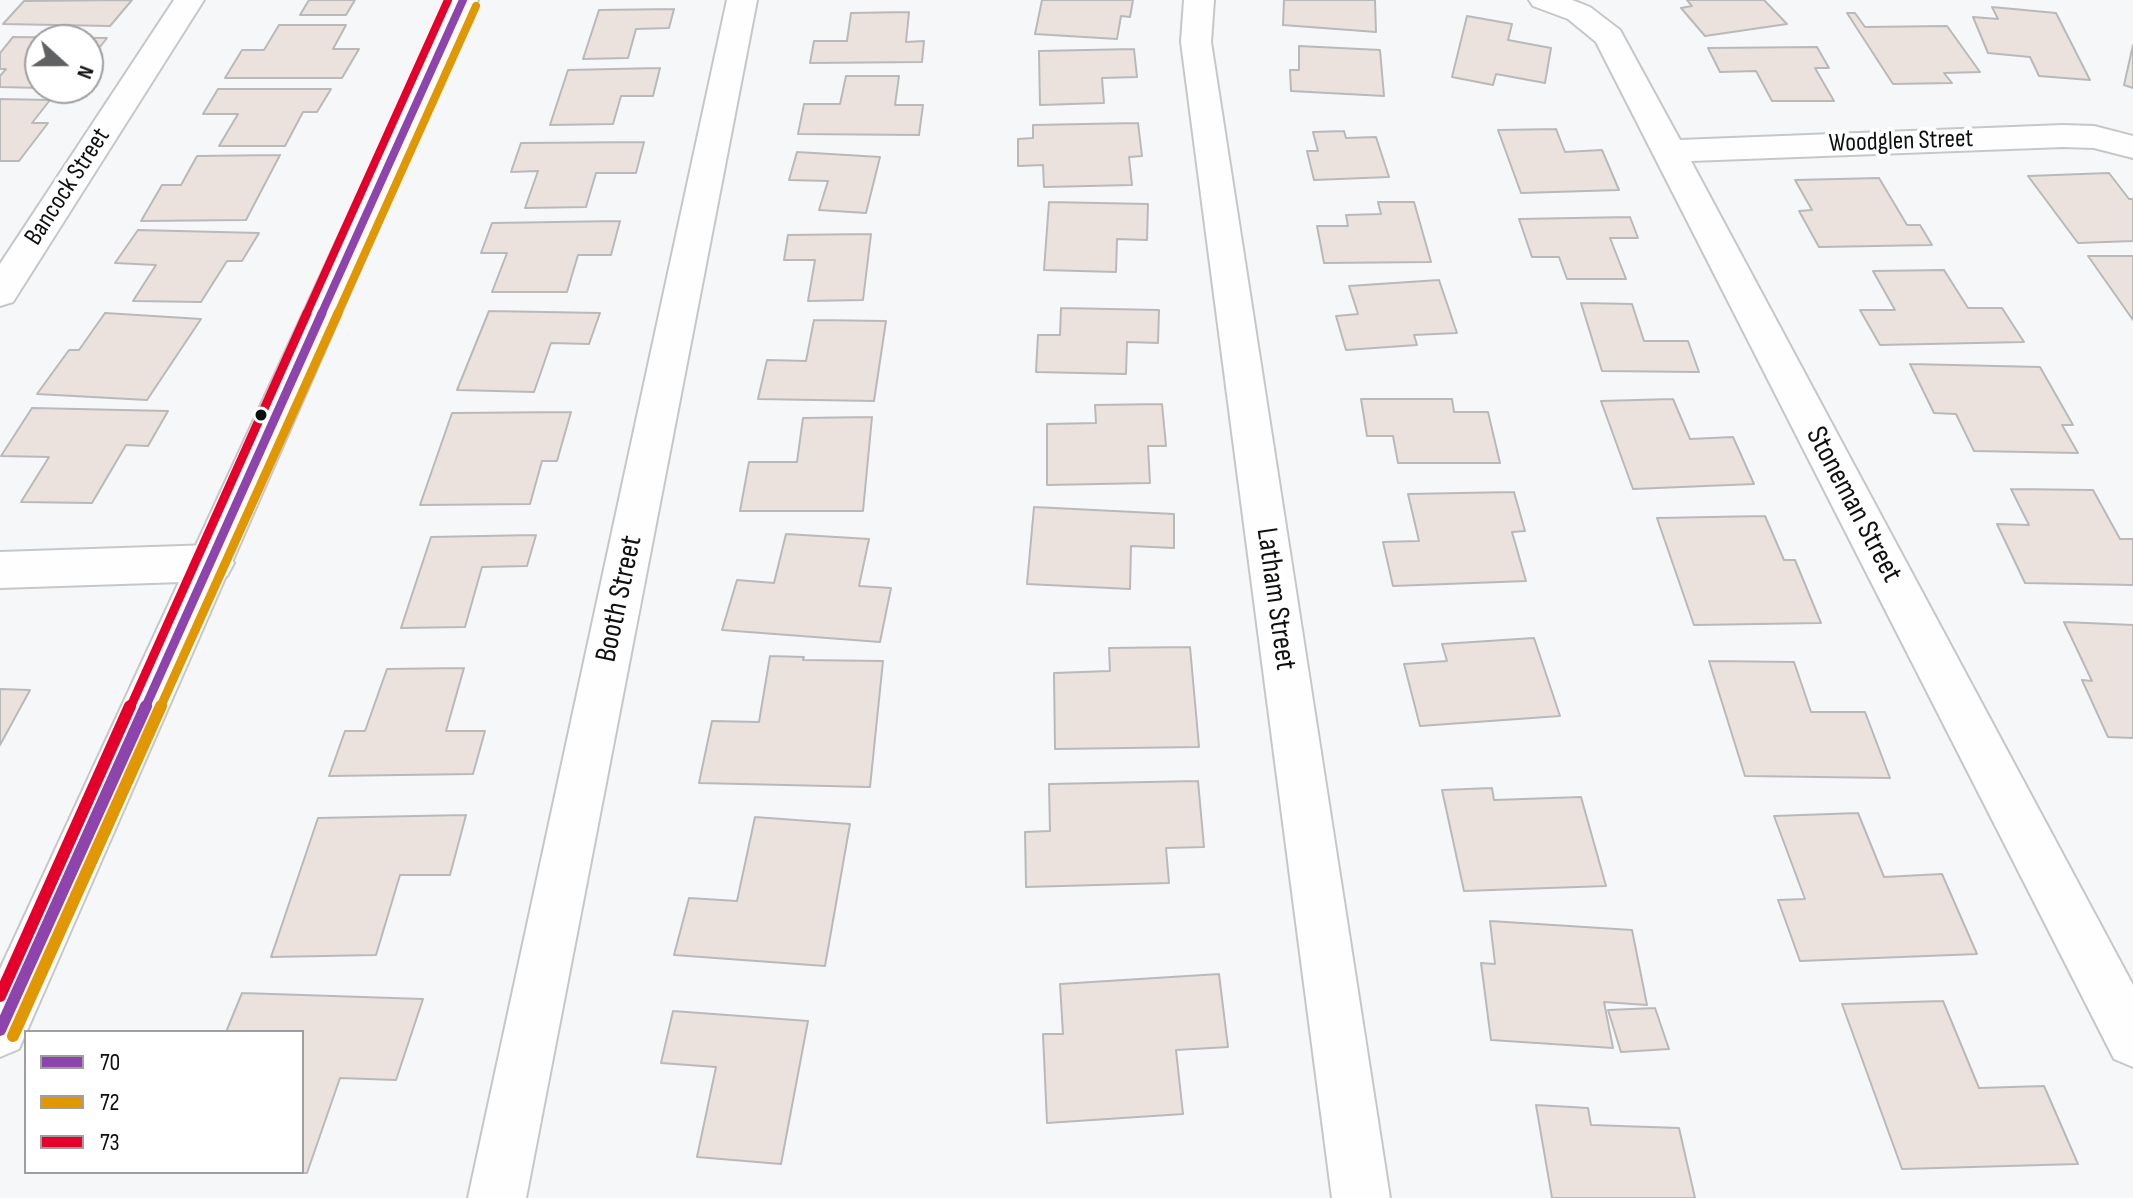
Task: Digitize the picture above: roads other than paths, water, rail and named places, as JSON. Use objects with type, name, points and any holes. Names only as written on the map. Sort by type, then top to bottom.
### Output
[{"type":"street","name":"Bancock Street","points":[[0,293],[189,0]]},
{"type":"street","points":[[0,1030],[463,0]]},
{"type":"street","name":"Booth Street","points":[[497,1198],[742,0]]},
{"type":"street","name":"Latham Street","points":[[1199,0],[1196,42],[1361,1198]]},
{"type":"street","name":"Stoneman Street","points":[[1544,0],[1579,13],[1609,37],[2133,1040]]},
{"type":"street","name":"Woodglen Street","points":[[1668,151],[2063,136],[2094,137],[2133,147]]},
{"type":"street","points":[[0,570],[212,563]]}]
